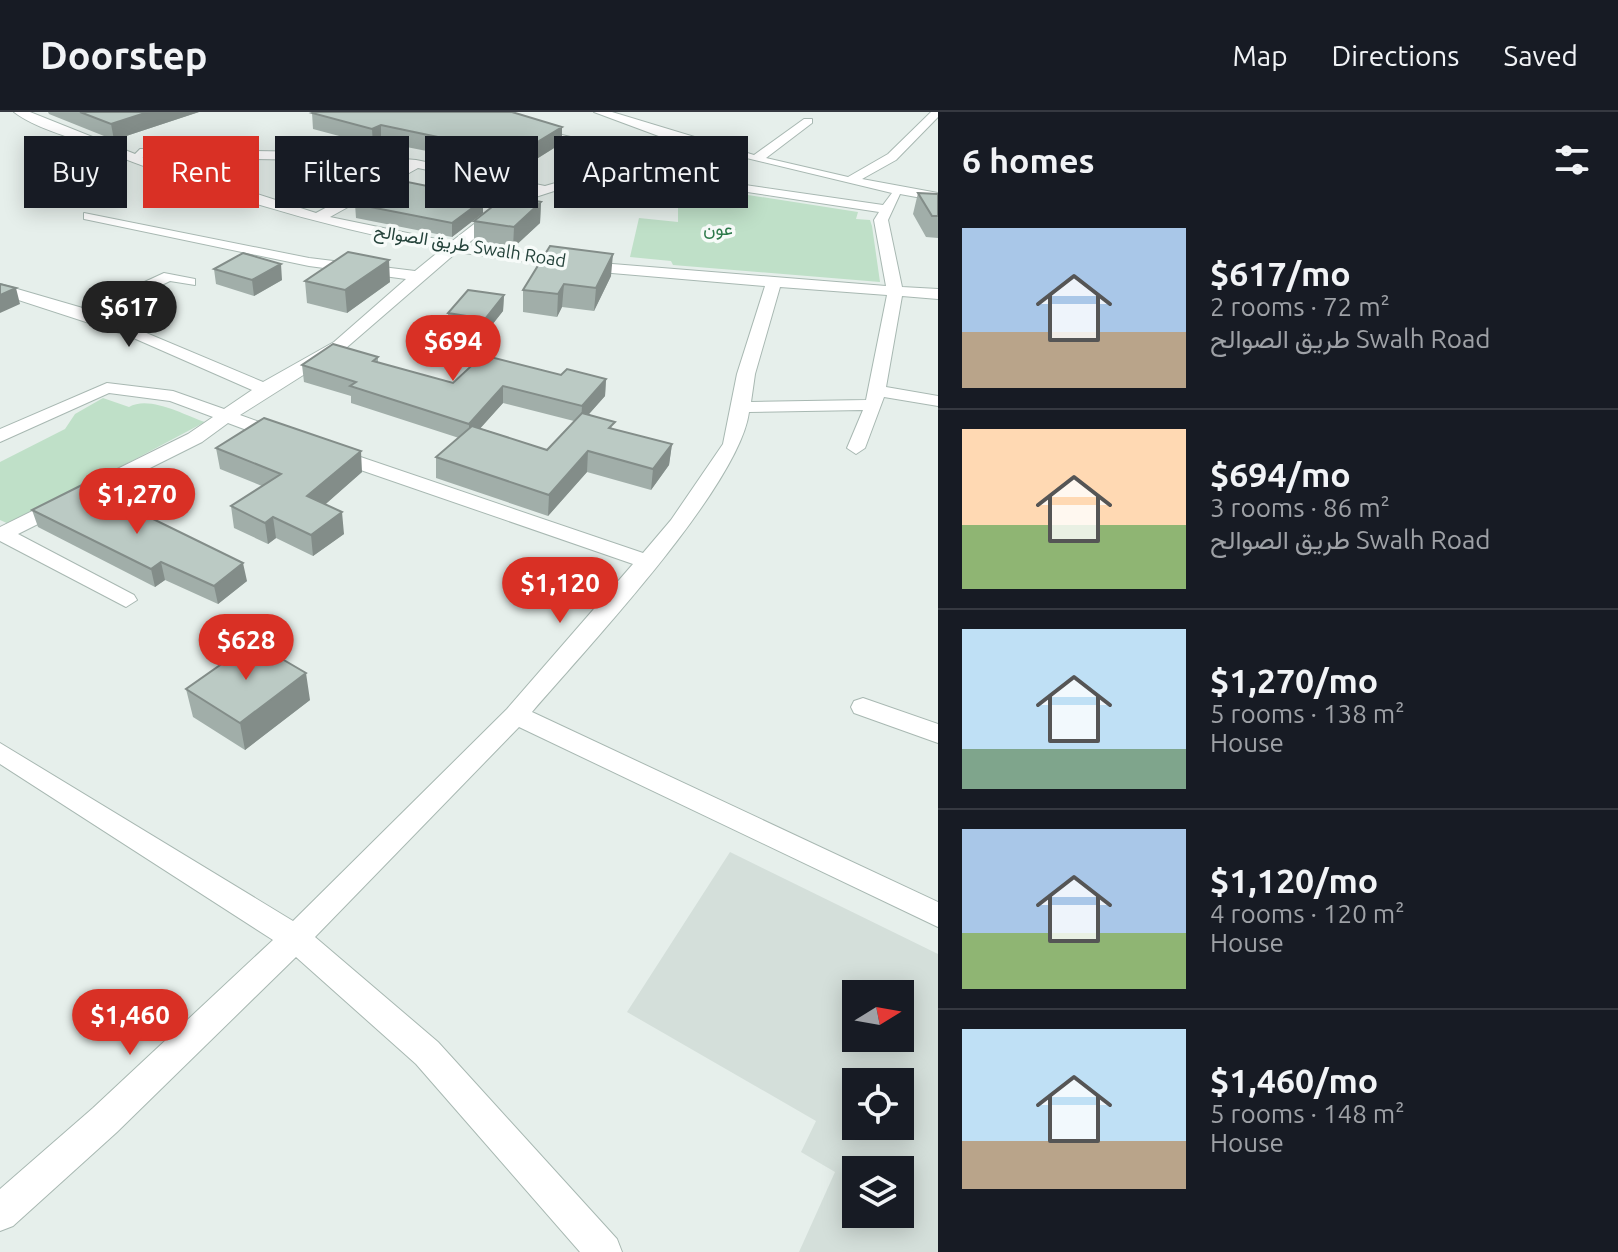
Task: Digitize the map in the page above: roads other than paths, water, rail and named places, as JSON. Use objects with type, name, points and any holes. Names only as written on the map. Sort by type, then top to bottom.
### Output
[{"type":"street","name":"طريق الصوالح Swalh Road","points":[[20,112],[76,136]]},
{"type":"street","points":[[600,112],[672,136]]},
{"type":"street","points":[[850,181],[863,177],[892,157],[937,112]]},
{"type":"street","points":[[748,159],[808,121]]},
{"type":"street","points":[[518,125],[559,136]]},
{"type":"street","points":[[127,152],[318,156],[416,164],[546,191]]},
{"type":"street","points":[[748,155],[850,181],[938,197]]},
{"type":"street","name":"طريق الصوالح Swalh Road","points":[[127,156],[319,217],[454,247],[774,281],[938,294]]},
{"type":"street","points":[[319,217],[416,164]]},
{"type":"street","points":[[1,534],[195,438],[264,389],[340,345],[515,199],[554,188]]},
{"type":"street","points":[[748,190],[885,209]]},
{"type":"street","points":[[856,448],[875,398],[895,291],[881,220],[885,209],[899,191]]},
{"type":"street","points":[[89,216],[309,262],[419,276]]},
{"type":"street","points":[[91,313],[169,276],[190,282]]},
{"type":"street","points":[[0,1213],[105,1120],[295,938],[516,715],[679,524],[732,444],[740,393],[774,281]]},
{"type":"street","points":[[0,289],[91,313],[157,338],[264,389]]},
{"type":"street","points":[[0,436],[107,388],[173,396],[646,561]]},
{"type":"street","points":[[740,407],[875,398],[938,401]]},
{"type":"street","points":[[1,534],[126,600]]},
{"type":"street","points":[[863,707],[938,734]]},
{"type":"street","points":[[516,715],[938,915]]},
{"type":"street","points":[[0,752],[295,938],[427,1053],[604,1252]]},
{"type":"park label","name":"عون","points":[[718,229]]}]
